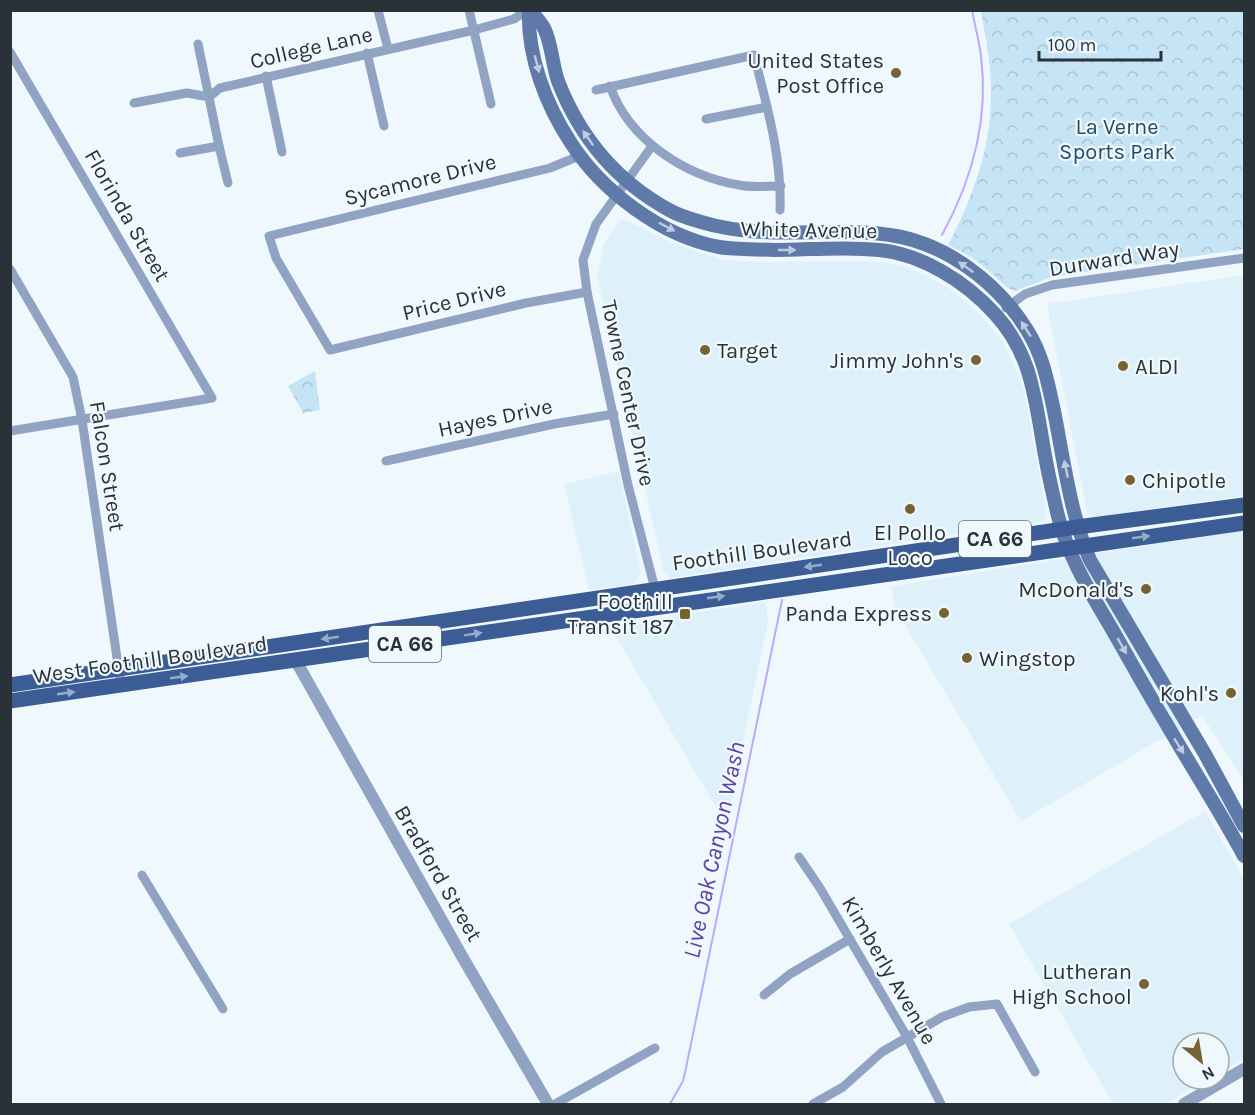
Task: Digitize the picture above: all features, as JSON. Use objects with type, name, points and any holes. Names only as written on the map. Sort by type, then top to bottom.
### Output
[{"type":"main road","name":"White Avenue","points":[[529,10],[528,33],[544,90],[560,126],[579,156],[599,180],[640,213],[683,236],[718,247],[785,250],[869,249],[903,254],[958,281],[980,298],[996,315],[1021,351],[1032,381],[1061,529],[1073,561],[1165,723],[1245,856]]},
{"type":"main road","name":"White Avenue","points":[[529,10],[544,28],[557,78],[573,117],[611,167],[627,182],[671,211],[723,229],[755,233],[869,232],[912,240],[952,258],[980,277],[1010,305],[1036,344],[1048,379],[1077,526],[1083,545],[1245,826]]},
{"type":"main road","name":"Foothill Boulevard","points":[[286,645],[1077,526],[1245,505]]},
{"type":"main road","name":"Foothill Boulevard","points":[[296,661],[658,606],[1245,523]]},
{"type":"main road","name":"West Foothill Boulevard","points":[[10,685],[286,645]]},
{"type":"main road","name":"West Foothill Boulevard","points":[[10,701],[296,661]]},
{"type":"street","points":[[378,10],[388,49]]},
{"type":"street","points":[[469,10],[491,104]]},
{"type":"street","name":"College Lane","points":[[209,97],[220,88],[474,30],[514,19],[529,10]]},
{"type":"street","points":[[198,44],[228,183]]},
{"type":"street","name":"Florinda Street","points":[[10,52],[212,398],[82,420]]},
{"type":"street","points":[[367,54],[384,126]]},
{"type":"street","points":[[596,90],[754,56],[779,161],[780,210]]},
{"type":"street","points":[[266,76],[282,152]]},
{"type":"street","points":[[610,87],[625,117],[652,146],[703,176],[741,186],[781,186]]},
{"type":"street","points":[[134,103],[187,93],[209,97]]},
{"type":"street","points":[[706,119],[767,107]]},
{"type":"street","points":[[180,153],[219,146]]},
{"type":"street","name":"Towne Center Drive","points":[[652,146],[596,224],[583,260],[587,292],[631,500],[658,606]]},
{"type":"street","name":"Sycamore Drive","points":[[330,350],[276,258],[269,236],[550,168],[579,156]]},
{"type":"street","name":"Durward Way","points":[[996,315],[1025,294],[1052,285],[1245,258]]},
{"type":"street","name":"Falcon Street","points":[[10,269],[73,377],[82,420],[121,685]]},
{"type":"street","name":"Price Drive","points":[[330,350],[526,303],[587,292]]},
{"type":"street","name":"Hayes Drive","points":[[386,460],[554,424],[614,414]]},
{"type":"street","points":[[10,431],[82,420]]},
{"type":"street","name":"Bradford Street","points":[[296,661],[548,1104]]},
{"type":"street","name":"Kimberly Avenue","points":[[799,857],[820,888],[907,1036],[941,1104]]},
{"type":"street","points":[[142,875],[223,1009]]},
{"type":"street","points":[[764,994],[790,974],[850,939]]},
{"type":"street","points":[[817,1103],[843,1086],[882,1052],[907,1036],[942,1017],[969,1007],[998,1004],[1035,1072]]},
{"type":"street","points":[[555,1104],[655,1048]]},
{"type":"street","points":[[1184,1104],[1245,1069]]},
{"type":"shaded area","points":[[626,220],[664,239],[723,260],[870,261],[902,265],[955,292],[1002,340],[1019,376],[1024,391],[1047,516],[1043,521],[670,578],[664,573],[597,275],[604,244],[619,221]]},
{"type":"shaded area","points":[[1244,275],[1244,496],[1093,517],[1087,512],[1047,304]]},
{"type":"shaded area","points":[[619,471],[641,574],[634,584],[589,590],[564,484]]},
{"type":"shaded area","points":[[1244,530],[1244,781],[1202,715],[1021,821],[894,606],[892,586]]},
{"type":"shaded area","points":[[765,602],[768,621],[726,825],[610,626]]},
{"type":"shaded area","name":"Lutheran High School","points":[[1205,811],[1244,879],[1244,1059],[1231,1066],[1231,1031],[1171,1031],[1171,1091],[1188,1091],[1165,1104],[1113,1104],[1009,924]]},
{"type":"green space","name":"La Verne Sports Park","points":[[981,11],[1244,11],[1244,249],[1052,277],[1015,291],[972,258],[948,245],[966,207],[980,169],[991,110],[991,79]]},
{"type":"green space","points":[[315,371],[320,410],[303,413],[288,386]]},
{"type":"waterway","points":[[942,235],[970,171],[980,126],[983,80],[972,10]]},
{"type":"waterway","name":"Live Oak Canyon Wash","points":[[670,1104],[683,1081],[686,1068],[782,600]]},
{"type":"place","name":"United States Post Office","points":[[896,73]]},
{"type":"place","name":"Target","points":[[705,350]]},
{"type":"place","name":"Jimmy John's","points":[[976,360]]},
{"type":"place","name":"ALDI","points":[[1123,366]]},
{"type":"place","name":"Chipotle","points":[[1130,480]]},
{"type":"place","name":"El Pollo Loco","points":[[910,509]]},
{"type":"place","name":"McDonald's","points":[[1146,589]]},
{"type":"place","name":"Panda Express","points":[[944,613]]},
{"type":"place","name":"Foothill Transit 187","points":[[685,614]]},
{"type":"place","name":"Wingstop","points":[[967,658]]},
{"type":"place","name":"Kohl's","points":[[1231,693]]},
{"type":"place","name":"Lutheran High School","points":[[1144,984]]}]
